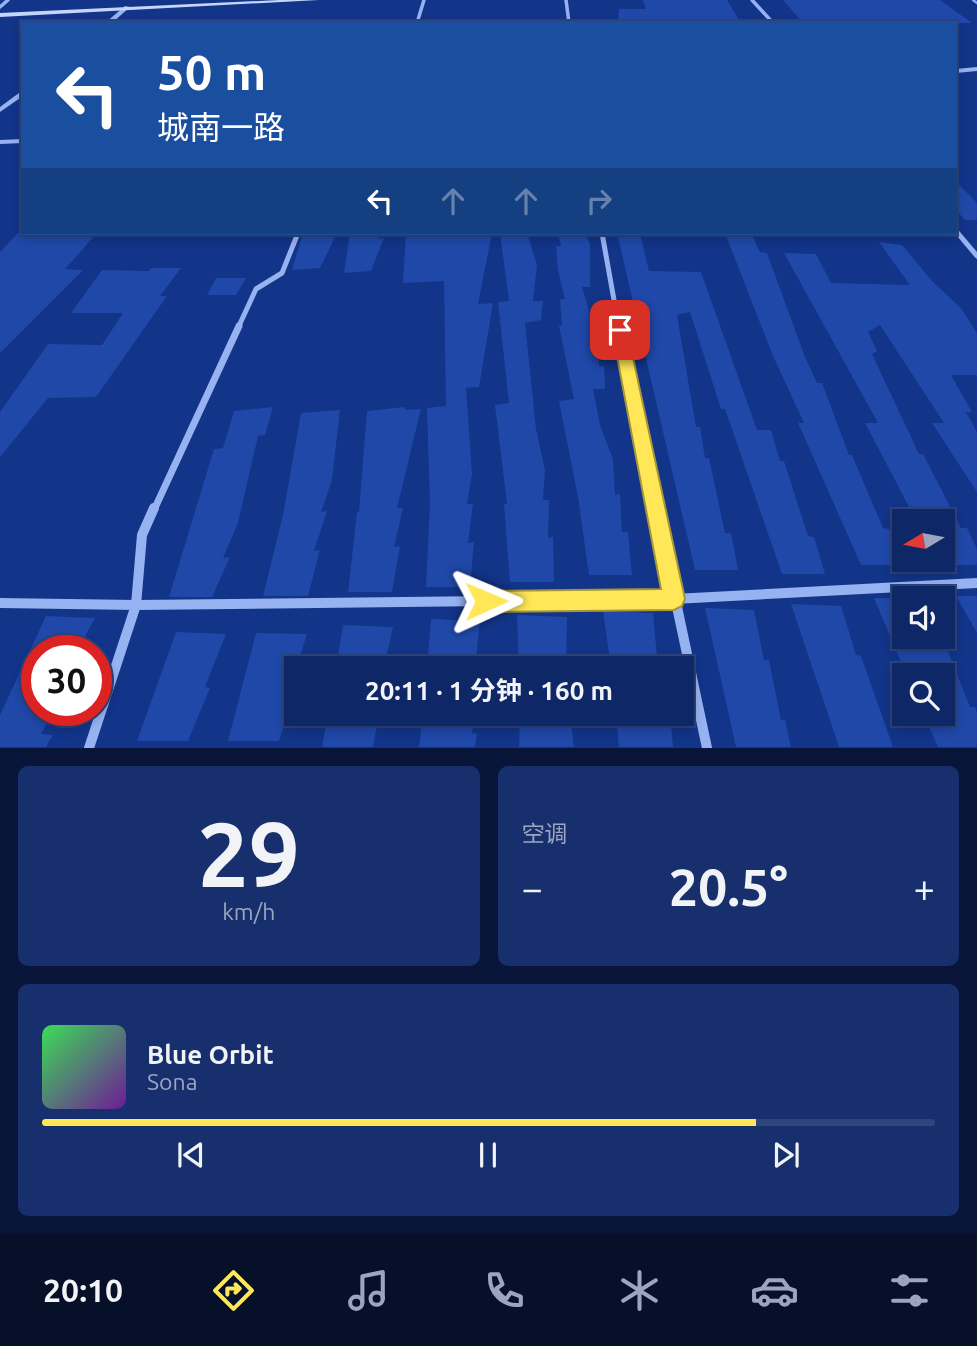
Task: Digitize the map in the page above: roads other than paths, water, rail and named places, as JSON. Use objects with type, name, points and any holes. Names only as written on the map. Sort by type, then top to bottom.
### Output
[{"type":"main road","points":[[0,14],[275,0]]},
{"type":"main road","points":[[125,8],[316,0]]},
{"type":"street","points":[[0,8],[8,0]]},
{"type":"street","points":[[418,21],[424,0]]},
{"type":"street","points":[[566,0],[569,21]]},
{"type":"street","points":[[752,0],[771,21]]},
{"type":"street","points":[[109,21],[125,8]]},
{"type":"street","points":[[957,71],[977,69]]},
{"type":"street","points":[[0,110],[21,94]]},
{"type":"street","points":[[0,142],[21,141]]},
{"type":"street","points":[[957,232],[977,256]]},
{"type":"street","points":[[89,747],[136,605],[142,535],[256,289],[282,273],[297,235]]},
{"type":"street","points":[[602,235],[627,372],[707,747]]},
{"type":"street","points":[[0,603],[136,605],[674,599],[977,583]]},
{"type":"waterway","points":[[973,0],[977,3]]}]
